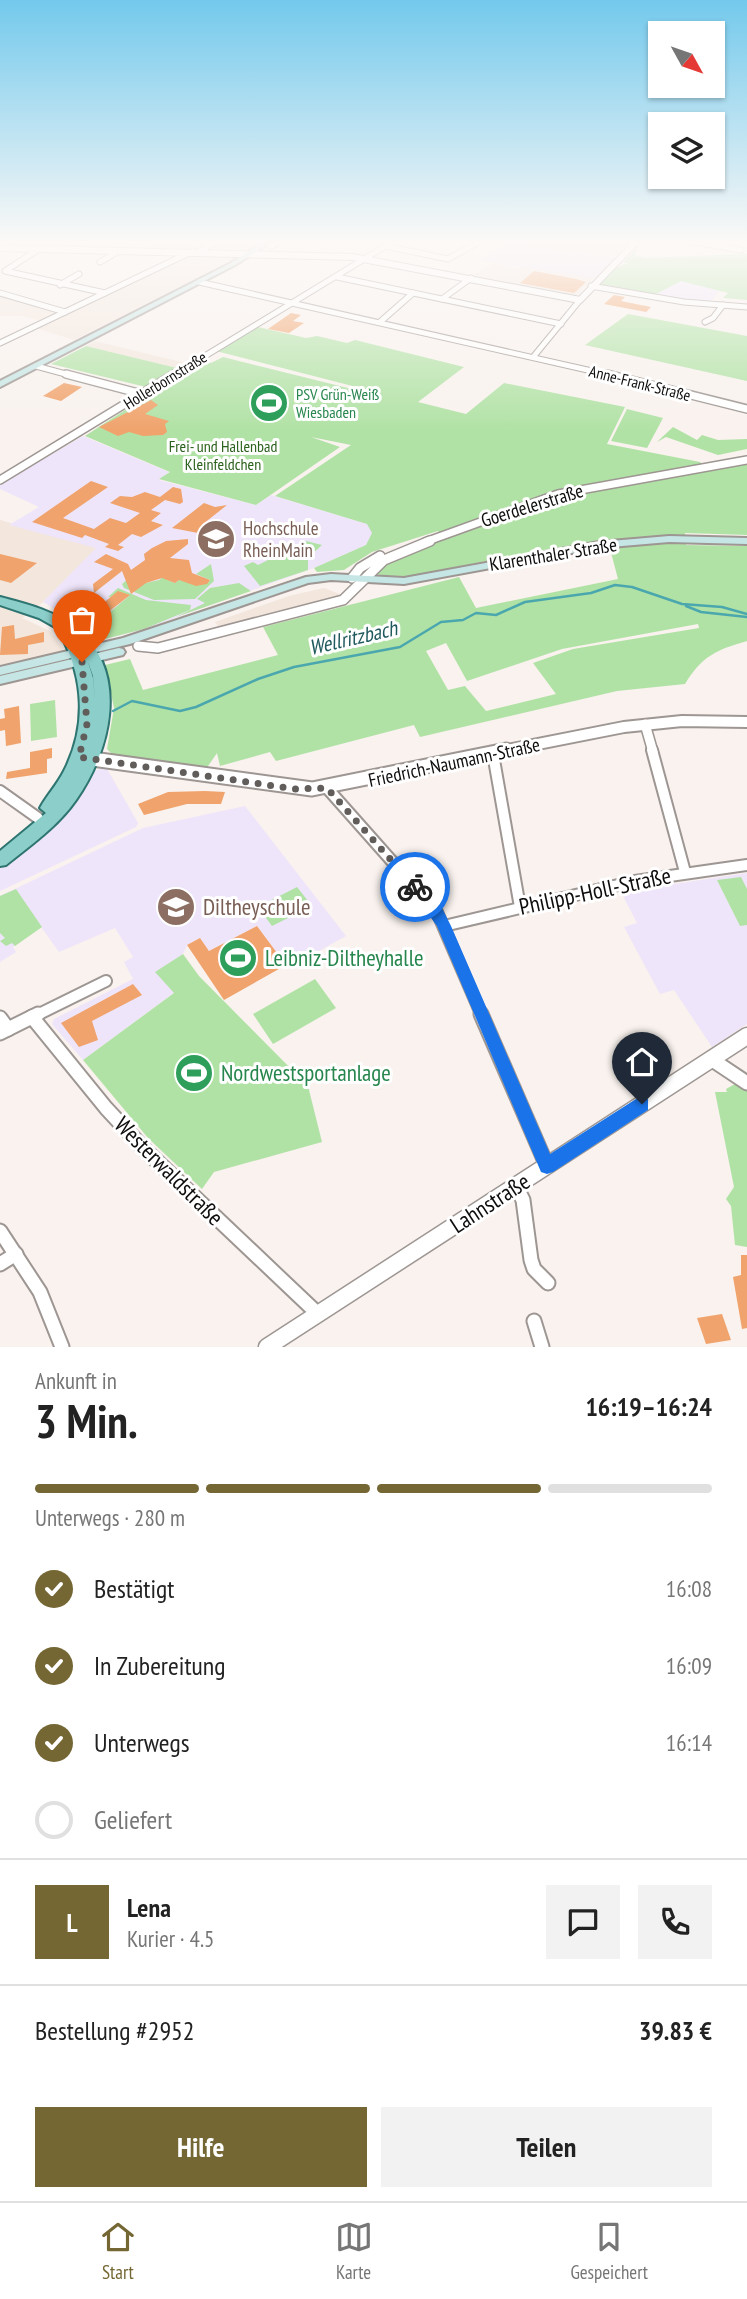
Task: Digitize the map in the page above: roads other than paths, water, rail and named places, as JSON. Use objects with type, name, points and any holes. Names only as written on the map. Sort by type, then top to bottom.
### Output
[{"type":"main road","points":[[0,384],[155,305]]},
{"type":"main road","name":"Klarenthaler Straße","points":[[0,680],[86,656],[286,584],[331,577],[404,582],[528,556],[622,542],[669,539],[747,541]]},
{"type":"main road","name":"Klarenthaler Straße","points":[[0,671],[138,646],[331,577]]},
{"type":"main road","points":[[0,601],[55,621],[86,656],[100,681],[102,711],[77,786],[60,808],[0,860]]},
{"type":"main road","points":[[0,849],[38,818],[59,795],[85,758]]},
{"type":"street","points":[[41,305],[65,312]]},
{"type":"street","points":[[0,343],[80,305]]},
{"type":"street","name":"Hollerbornstraße","points":[[2,477],[290,305]]},
{"type":"street","name":"Anne-Frank-Straße","points":[[302,305],[534,356],[747,409]]},
{"type":"street","points":[[380,322],[400,305]]},
{"type":"street","points":[[470,305],[561,324]]},
{"type":"street","points":[[534,356],[576,305]]},
{"type":"street","points":[[705,322],[713,318],[723,305],[747,307]]},
{"type":"street","points":[[36,366],[142,394]]},
{"type":"street","name":"Goerdelerstraße","points":[[356,579],[382,560],[405,548],[558,494],[747,459]]},
{"type":"street","name":"Klarenthaler Straße","points":[[138,646],[158,648],[343,600],[356,579]]},
{"type":"street","name":"Friedrich-Naumann-Straße","points":[[85,758],[295,789],[327,788],[645,724],[700,720],[747,722]]},
{"type":"street","points":[[645,724],[685,872]]},
{"type":"street","points":[[493,754],[520,907]]},
{"type":"street","points":[[327,788],[437,912],[547,1166]]},
{"type":"street","points":[[0,791],[38,818]]},
{"type":"street","name":"Philipp-Holl-Straße","points":[[444,926],[685,872],[747,865]]},
{"type":"street","points":[[0,1017],[4,1031],[106,981]]},
{"type":"street","name":"Westerwaldstraße","points":[[33,1017],[106,1108],[145,1150],[318,1314]]},
{"type":"street","name":"Lahnstraße","points":[[267,1347],[747,1036]]},
{"type":"street","points":[[712,1059],[747,1083]]},
{"type":"street","points":[[516,1186],[523,1200],[531,1260],[534,1269],[548,1283]]},
{"type":"street","points":[[0,1231],[40,1292],[62,1347]]},
{"type":"street","points":[[0,1264],[16,1254]]},
{"type":"street","points":[[534,1321],[542,1347]]},
{"type":"waterway","name":"Wellritzbach","points":[[113,711],[132,701],[180,711],[196,707],[258,679],[294,667],[400,647],[441,622],[463,620],[476,613],[496,615],[525,602],[591,593],[615,585],[632,587],[682,604],[722,607],[747,614]]},
{"type":"waterway","name":"Wellritzbach","points":[[686,606],[701,612],[747,617]]},
{"type":"place","name":"PSV Grün-Weiß Wiesbaden","points":[[269,403]]},
{"type":"place","name":"Hochschule RheinMain","points":[[216,539]]},
{"type":"place","name":"Diltheyschule","points":[[176,907]]},
{"type":"place","name":"Leibniz-Diltheyhalle","points":[[238,958]]},
{"type":"place","name":"Nordwestsportanlage","points":[[194,1073]]},
{"type":"park label","name":"Frei- und Hallenbad Kleinfeldchen","points":[[223,455]]}]
